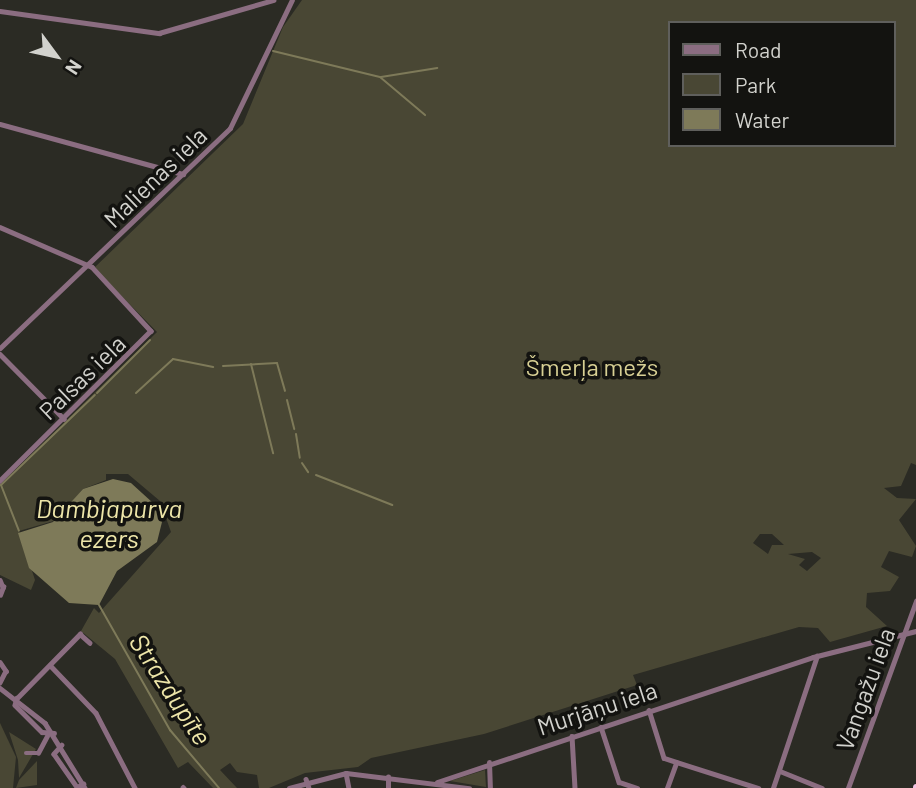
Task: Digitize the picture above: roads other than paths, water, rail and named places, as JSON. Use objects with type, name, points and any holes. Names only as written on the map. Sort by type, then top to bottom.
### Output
[{"type":"street","points":[[0,11],[159,33],[273,0]]},
{"type":"street","name":"Malienas iela","points":[[0,348],[183,174],[237,117],[292,0]]},
{"type":"street","points":[[0,124],[183,174]]},
{"type":"street","points":[[0,227],[87,265]]},
{"type":"street","name":"Palsas iela","points":[[0,481],[151,331],[87,265]]},
{"type":"street","points":[[0,354],[64,419]]},
{"type":"street","points":[[0,580],[0,595]]},
{"type":"street","name":"Vangažu iela","points":[[848,788],[916,601]]},
{"type":"street","name":"Murjāņu iela","points":[[289,788],[306,779],[346,773],[434,784],[489,762],[649,709],[817,656],[916,631]]},
{"type":"street","points":[[47,736],[15,705],[17,698],[80,634],[90,643]]},
{"type":"street","points":[[773,788],[817,656]]},
{"type":"street","points":[[0,662],[6,671],[0,685],[54,733],[62,745],[84,786],[77,787],[54,754],[62,745]]},
{"type":"street","points":[[50,665],[96,713],[135,788]]},
{"type":"street","points":[[649,709],[664,758],[758,788]]},
{"type":"street","points":[[600,725],[617,779],[637,788]]},
{"type":"street","points":[[26,753],[38,753],[47,736],[54,733]]},
{"type":"street","points":[[572,735],[575,788]]},
{"type":"street","points":[[489,762],[490,788]]},
{"type":"street","points":[[667,788],[676,763]]},
{"type":"street","points":[[779,771],[822,788]]},
{"type":"street","points":[[346,773],[349,788]]},
{"type":"street","points":[[388,777],[388,788]]},
{"type":"street","points":[[306,779],[309,788]]},
{"type":"street","points":[[434,784],[470,788]]},
{"type":"water","name":"Dambjapurva ezers","points":[[113,479],[131,483],[153,503],[162,522],[157,542],[117,571],[99,605],[69,603],[29,568],[18,533],[53,522],[83,489]]},
{"type":"waterway","points":[[273,51],[380,77],[425,115]]},
{"type":"waterway","points":[[381,77],[437,68]]},
{"type":"waterway","points":[[97,393],[150,340]]},
{"type":"waterway","points":[[136,393],[173,359],[213,367]]},
{"type":"waterway","points":[[223,366],[277,363],[285,391]]},
{"type":"waterway","points":[[251,364],[273,453]]},
{"type":"waterway","points":[[1,485],[95,395]]},
{"type":"waterway","points":[[287,400],[294,429]]},
{"type":"waterway","points":[[296,434],[300,458]]},
{"type":"waterway","points":[[302,463],[308,472]]},
{"type":"waterway","points":[[316,475],[392,505]]},
{"type":"waterway","points":[[1,485],[19,531]]},
{"type":"waterway","name":"Strazdupīte","points":[[99,605],[170,730],[219,788]]},
{"type":"park label","name":"Šmerļa mežs","points":[[592,367]]}]
